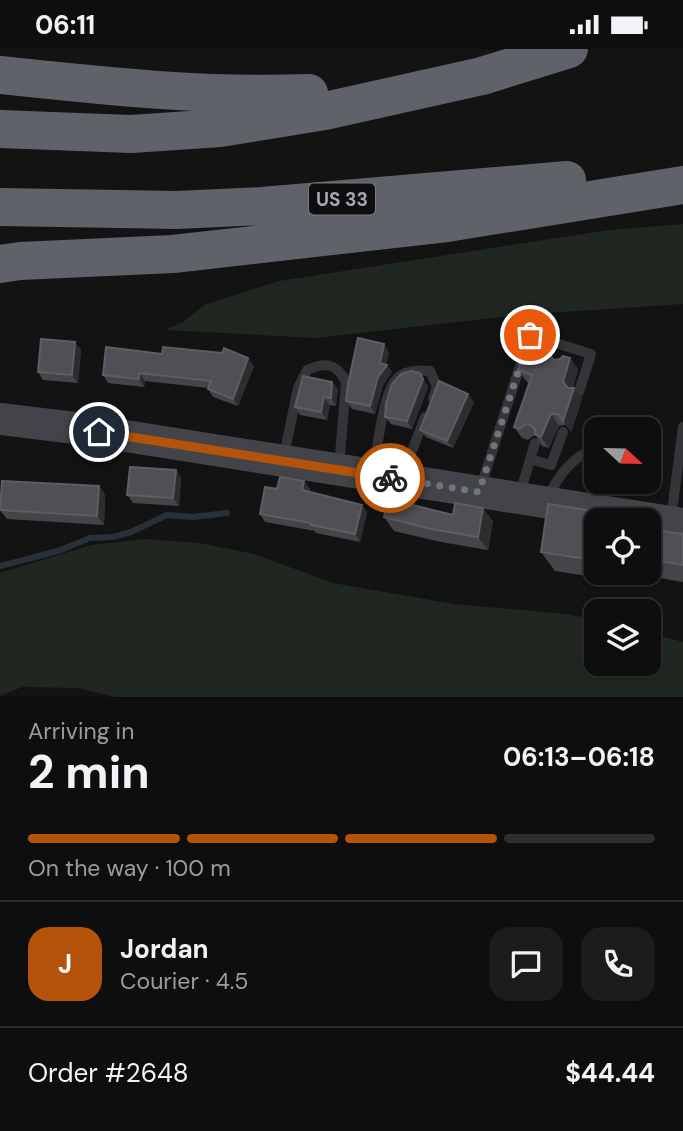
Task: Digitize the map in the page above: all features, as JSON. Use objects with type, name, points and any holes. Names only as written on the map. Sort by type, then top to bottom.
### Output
[{"type":"highway","points":[[0,129],[131,134],[220,128],[325,111],[482,76],[569,49]]},
{"type":"highway","points":[[0,75],[181,92],[262,95],[335,91],[482,76]]},
{"type":"highway","name":"US 33","points":[[0,207],[177,210],[262,206],[683,171]]},
{"type":"highway","points":[[0,264],[173,254],[447,223],[683,185]]},
{"type":"main road","points":[[0,419],[75,428],[677,523]]},
{"type":"lane","points":[[479,492],[530,335],[569,351],[591,354],[579,392]]},
{"type":"lane","points":[[283,461],[298,389],[307,370],[319,365],[330,366],[341,372],[346,382],[339,470]]},
{"type":"lane","points":[[430,371],[437,387],[387,477],[387,402],[394,381],[403,373],[430,371]]},
{"type":"lane","points":[[677,523],[683,427]]},
{"type":"lane","points":[[530,459],[551,465],[563,432]]},
{"type":"lane","points":[[532,501],[530,459],[535,443]]},
{"type":"lane","points":[[532,501],[554,485],[576,457],[584,454]]},
{"type":"shaded area","points":[[683,224],[683,304],[518,315],[316,338],[165,330],[183,322],[204,305],[279,281],[609,230]]},
{"type":"shaded area","points":[[145,539],[200,543],[254,554],[333,583],[454,604],[584,617],[584,676],[661,676],[661,636],[683,642],[683,697],[115,697],[78,688],[22,687],[0,696],[0,573],[91,545]]},
{"type":"building","points":[[358,338],[384,344],[380,363],[387,365],[378,377],[370,406],[346,401]]},
{"type":"building","points":[[41,339],[75,342],[72,375],[38,372]]},
{"type":"building","points":[[528,343],[549,351],[554,360],[563,356],[570,358],[563,382],[568,388],[574,388],[563,421],[558,414],[551,414],[541,437],[535,434],[535,429],[530,425],[525,424],[520,429],[514,427],[532,375],[518,370]]},
{"type":"building","points":[[106,347],[162,354],[163,347],[222,353],[224,348],[248,358],[233,399],[208,389],[211,381],[139,373],[139,379],[103,375]]},
{"type":"building","points":[[411,371],[420,373],[423,379],[407,421],[385,417],[392,384],[401,374]]},
{"type":"building","points":[[303,376],[332,382],[331,398],[324,397],[321,412],[295,407]]},
{"type":"building","points":[[439,381],[468,394],[447,441],[420,430]]},
{"type":"building","points":[[130,467],[176,470],[173,498],[127,495]]},
{"type":"building","points":[[280,477],[304,481],[302,490],[362,505],[355,534],[260,514],[265,487],[277,489]]},
{"type":"building","points":[[2,481],[99,486],[97,516],[0,510]]},
{"type":"building","points":[[388,499],[453,515],[455,503],[483,508],[478,537],[384,517]]},
{"type":"building","points":[[548,504],[584,509],[584,559],[541,552]]},
{"type":"building","points":[[661,531],[683,534],[683,565],[661,561]]},
{"type":"waterway","points":[[0,566],[58,551],[90,538],[113,537],[131,532],[167,515],[193,517],[227,513]]},
{"type":"way so far","points":[[390,478],[479,492],[530,335]]},
{"type":"route","points":[[99,432],[390,478]]}]
